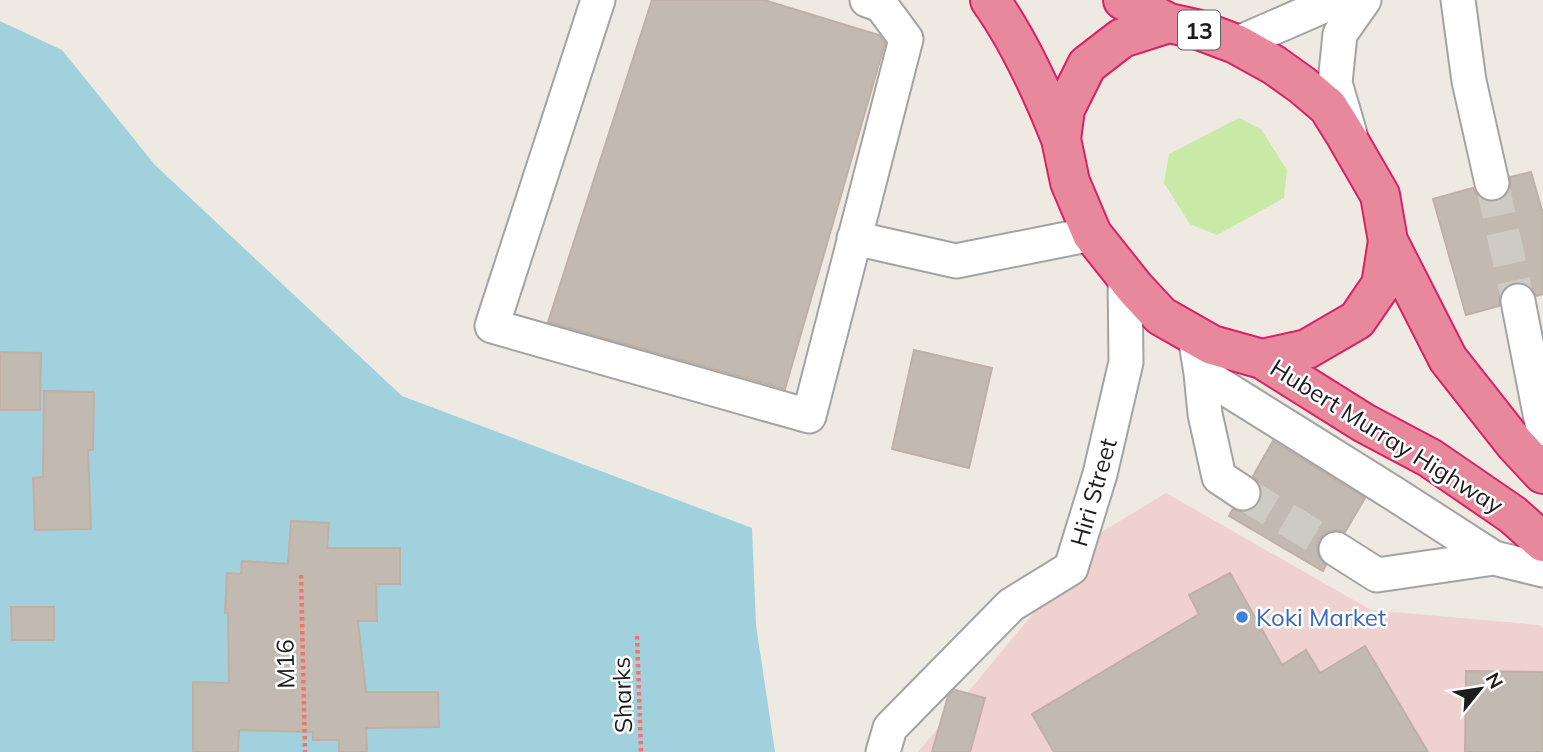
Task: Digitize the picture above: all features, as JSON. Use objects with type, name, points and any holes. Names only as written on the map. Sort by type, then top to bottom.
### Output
[{"type":"highway","points":[[990,0],[1015,39],[1061,139]]},
{"type":"highway","points":[[1123,0],[1169,23]]},
{"type":"highway","name":"Hubert Murray Highway","points":[[1543,474],[1448,359],[1388,241],[1380,195],[1328,107],[1274,65],[1236,44],[1196,29],[1169,23],[1122,38],[1087,65],[1065,109],[1061,139],[1070,182],[1092,234],[1161,316],[1212,345],[1262,359],[1364,423],[1430,458],[1513,515],[1543,542]]},
{"type":"highway","name":"Hubert Murray Highway","points":[[1262,359],[1307,349],[1357,320],[1381,285],[1388,241]]},
{"type":"street","points":[[598,0],[492,326],[809,416],[906,39],[881,5],[867,0]]},
{"type":"street","points":[[1236,44],[1337,0]]},
{"type":"street","points":[[1355,150],[1335,83],[1340,34],[1364,0]]},
{"type":"street","points":[[1458,0],[1469,81],[1492,183]]},
{"type":"street","points":[[854,239],[956,261],[1092,234]]},
{"type":"street","name":"Hiri Street","points":[[883,752],[890,728],[1011,605],[1071,568],[1101,474],[1126,362],[1125,275]]},
{"type":"street","points":[[1518,301],[1543,429]]},
{"type":"street","points":[[1195,335],[1205,414],[1219,477],[1243,493]]},
{"type":"street","points":[[1201,373],[1494,558],[1543,570]]},
{"type":"street","points":[[1336,549],[1377,575],[1494,558]]},
{"type":"path","name":"M16","points":[[301,575],[305,752]]},
{"type":"path","name":"Sharks","points":[[637,636],[641,752]]},
{"type":"shaded area","name":"Koki Market","points":[[1166,493],[1371,610],[1539,625],[1543,628],[1543,752],[918,752],[1100,533]]},
{"type":"green space","points":[[1239,118],[1261,129],[1287,170],[1284,198],[1217,235],[1190,224],[1164,183],[1169,154]]},
{"type":"water","points":[[0,21],[62,50],[155,165],[402,396],[752,528],[756,625],[775,752],[0,752]]},
{"type":"building","points":[[652,0],[764,0],[879,35],[885,43],[785,389],[548,322]]},
{"type":"building","points":[[1531,172],[1543,214],[1543,294],[1536,296],[1532,288],[1525,283],[1514,282],[1506,286],[1500,294],[1499,306],[1466,315],[1433,199],[1473,188],[1477,195],[1486,201],[1497,202],[1504,198],[1510,189],[1510,177]]},
{"type":"building","points":[[914,350],[992,368],[969,468],[892,449]]},
{"type":"building","points":[[0,352],[41,353],[40,410],[0,410]]},
{"type":"building","points":[[44,391],[94,392],[93,450],[88,450],[91,529],[35,530],[33,478],[43,477]]},
{"type":"building","points":[[1273,441],[1365,498],[1345,532],[1328,532],[1319,539],[1319,557],[1326,565],[1323,571],[1229,516],[1233,509],[1242,512],[1251,510],[1259,503],[1262,495],[1260,485],[1253,476]]},
{"type":"building","points":[[291,521],[329,523],[327,548],[400,548],[400,584],[376,584],[377,621],[358,621],[366,692],[438,692],[439,727],[366,728],[367,752],[339,752],[339,740],[313,740],[313,732],[239,730],[238,752],[193,752],[193,682],[229,683],[228,613],[225,613],[227,573],[241,574],[242,561],[288,564]]},
{"type":"building","points":[[1230,573],[1282,665],[1306,650],[1320,673],[1365,646],[1428,752],[1054,752],[1032,714],[1199,614],[1189,595]]},
{"type":"building","points":[[11,607],[54,607],[54,640],[12,640]]},
{"type":"building","points":[[1466,671],[1543,672],[1543,752],[1465,752]]},
{"type":"building","points":[[955,690],[985,698],[970,752],[932,752],[948,696]]},
{"type":"tunnel","points":[[1492,183],[1518,301]]},
{"type":"tunnel","points":[[1243,493],[1336,549]]},
{"type":"place","name":"Koki Market","points":[[1242,617]]}]
